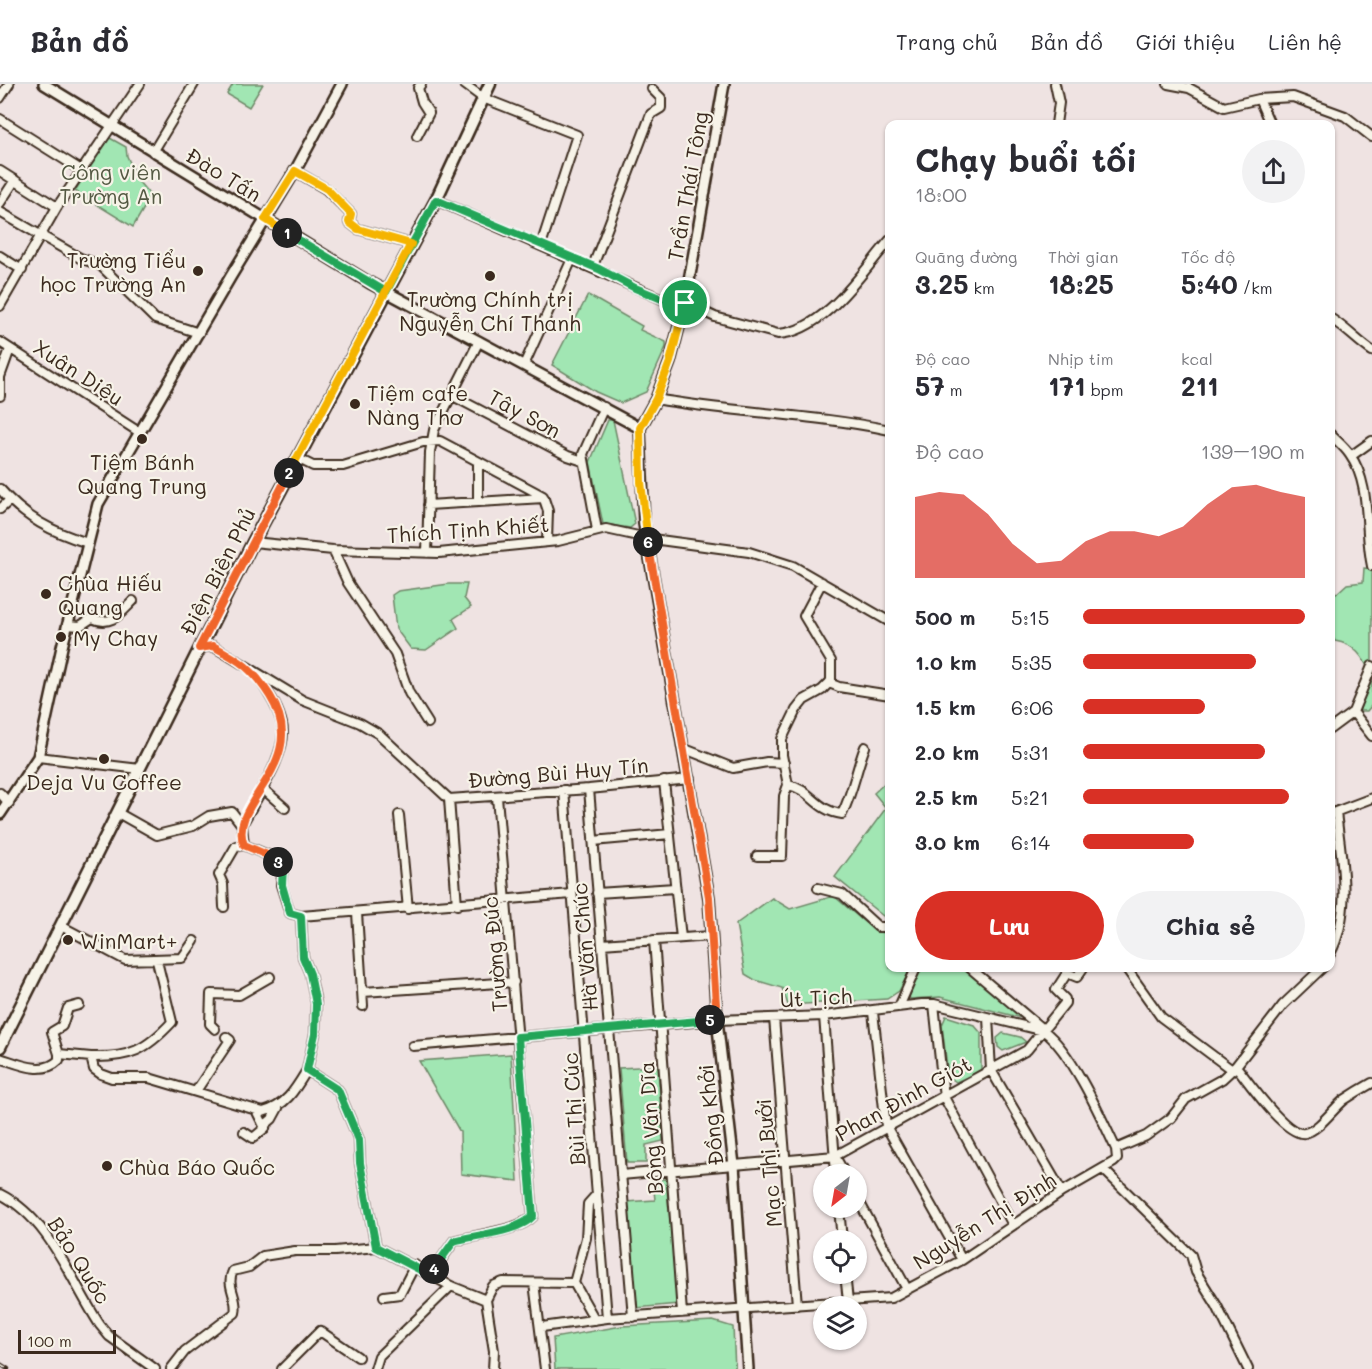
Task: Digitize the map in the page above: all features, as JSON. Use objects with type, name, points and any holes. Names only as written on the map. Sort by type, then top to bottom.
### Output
[{"type":"main road","name":"Điện Biên Phủ","points":[[0,1047],[253,542],[436,200],[490,84]]},
{"type":"street","points":[[0,98],[9,84]]},
{"type":"street","points":[[0,306],[57,207],[110,125],[140,84]]},
{"type":"street","points":[[153,152],[194,84]]},
{"type":"street","points":[[0,814],[38,757],[67,625],[98,504],[295,171],[342,84]]},
{"type":"street","points":[[417,136],[429,113],[422,102],[418,88],[420,84]]},
{"type":"street","points":[[464,84],[483,98],[577,135],[541,245]]},
{"type":"street","name":"Trần Thái Tông","points":[[647,538],[641,482],[640,428],[656,399],[670,362],[685,303],[724,84]]},
{"type":"street","points":[[1055,84],[1059,110],[1057,120]]},
{"type":"street","points":[[1168,84],[1189,88],[1224,106],[1259,99],[1293,97],[1345,116],[1372,137]]},
{"type":"street","name":"Đào Tấn","points":[[50,86],[153,152],[386,292],[640,428]]},
{"type":"street","points":[[593,266],[651,114],[661,108],[661,98],[652,89]]},
{"type":"street","points":[[1259,99],[1268,120]]},
{"type":"street","points":[[0,119],[81,170]]},
{"type":"street","points":[[0,171],[57,207]]},
{"type":"street","points":[[295,171],[327,189],[351,214],[349,222],[358,229],[411,244]]},
{"type":"street","points":[[0,203],[15,180]]},
{"type":"street","points":[[436,200],[593,266],[662,299],[685,303],[715,317],[778,334],[789,333],[806,326],[834,304],[885,246]]},
{"type":"street","points":[[0,212],[90,263],[100,265],[155,320],[199,333]]},
{"type":"street","points":[[0,256],[22,270]]},
{"type":"street","points":[[524,365],[572,259]]},
{"type":"street","points":[[1335,321],[1372,351]]},
{"type":"street","name":"Xuân Diệu","points":[[0,342],[139,432]]},
{"type":"street","points":[[426,553],[434,430],[479,342]]},
{"type":"street","points":[[0,396],[0,378],[10,349]]},
{"type":"street","name":"Tây Sơn","points":[[451,395],[568,456],[583,461],[584,451],[604,407]]},
{"type":"street","points":[[656,399],[710,408],[777,413],[885,429]]},
{"type":"street","points":[[297,458],[313,466],[343,466],[432,440],[544,498],[548,511],[548,542]]},
{"type":"street","points":[[1335,440],[1351,456],[1362,485],[1372,566]]},
{"type":"street","points":[[1351,456],[1372,441]]},
{"type":"street","points":[[583,461],[593,501],[597,530]]},
{"type":"street","points":[[478,462],[478,502]]},
{"type":"street","points":[[1362,485],[1372,483]]},
{"type":"street","points":[[0,489],[9,501],[36,523],[59,534],[88,543]]},
{"type":"street","points":[[428,505],[544,498]]},
{"type":"street","points":[[0,509],[9,501]]},
{"type":"street","name":"Thích Tịnh Khiết","points":[[253,542],[333,550],[426,553],[548,542],[606,529],[647,538],[749,552],[792,566],[885,619]]},
{"type":"street","name":"Đồng Khởi","points":[[647,538],[709,897],[717,1020],[734,1165],[748,1369]]},
{"type":"street","points":[[333,550],[348,583],[395,654],[409,693],[428,723]]},
{"type":"street","points":[[822,582],[804,616],[831,661],[829,683]]},
{"type":"street","points":[[67,625],[80,627],[92,618],[100,622],[113,620],[133,601]]},
{"type":"street","name":"Đường Bùi Huy Tín","points":[[199,648],[213,646],[302,700],[360,723],[380,734],[448,799],[497,797],[690,779]]},
{"type":"street","points":[[1335,725],[1353,712],[1372,666]]},
{"type":"street","points":[[242,825],[284,742],[283,725],[275,705],[255,672]]},
{"type":"street","points":[[829,683],[839,687],[885,694]]},
{"type":"street","points":[[757,856],[782,856],[783,805],[788,785],[782,739],[796,710],[804,700],[829,683]]},
{"type":"street","points":[[1353,712],[1372,736]]},
{"type":"street","points":[[788,785],[803,790],[827,811],[842,814],[854,788],[853,778],[866,747]]},
{"type":"street","points":[[685,749],[733,768],[767,762],[784,763]]},
{"type":"street","points":[[38,757],[140,769]]},
{"type":"street","points":[[664,781],[681,938]]},
{"type":"street","points":[[261,788],[285,808]]},
{"type":"street","name":"Hà Văn Chúc","points":[[589,789],[633,1317]]},
{"type":"street","name":"Bùi Thị Cúc","points":[[564,790],[607,1318]]},
{"type":"street","points":[[0,793],[9,803]]},
{"type":"street","name":"Trường Đúc","points":[[430,1275],[454,1241],[502,1229],[529,1220],[533,1216],[508,901],[497,797]]},
{"type":"street","points":[[1335,812],[1372,798]]},
{"type":"street","points":[[448,799],[457,905]]},
{"type":"street","points":[[118,813],[157,835],[193,826],[209,816],[232,812],[242,825],[244,845]]},
{"type":"street","points":[[399,815],[408,909]]},
{"type":"street","points":[[1335,830],[1344,909],[1335,942]]},
{"type":"street","points":[[593,842],[670,834]]},
{"type":"street","points":[[224,908],[220,870],[236,846],[244,845],[274,858],[279,863],[283,868],[282,885],[290,913],[301,916],[572,894]]},
{"type":"street","points":[[597,893],[675,888]]},
{"type":"street","points":[[818,888],[842,894],[878,927],[885,927]]},
{"type":"street","points":[[357,913],[363,1006]]},
{"type":"street","points":[[244,1132],[254,1138],[260,1134],[278,1108],[295,1090],[307,1070],[315,1034],[316,1004],[310,974],[303,957],[301,916]]},
{"type":"street","points":[[61,926],[125,960],[157,961],[182,958],[194,941]]},
{"type":"street","points":[[602,944],[711,936]]},
{"type":"street","name":"Bông Văn Dĩa","points":[[654,940],[682,1313]]},
{"type":"street","points":[[60,1054],[118,1058],[150,1046],[172,1022],[157,961]]},
{"type":"street","points":[[900,1007],[914,972]]},
{"type":"street","points":[[975,972],[1052,1037],[1072,1066],[1116,1149],[1146,1136],[1171,1118],[1186,1099],[1220,1081],[1234,1068],[1283,1005],[1318,972]]},
{"type":"street","name":"Phan Đình Giót","points":[[621,1175],[835,1156],[1027,1050],[1065,1003],[1064,997],[1056,991],[1068,972],[1077,977],[1080,972]]},
{"type":"street","points":[[1128,972],[1161,1017],[1234,1068],[1281,1120],[1298,1133],[1305,1133],[1313,1129],[1344,1101],[1372,1083]]},
{"type":"street","points":[[215,1029],[210,1024],[211,994],[239,995],[270,977]]},
{"type":"street","points":[[363,992],[514,982]]},
{"type":"street","points":[[934,1004],[944,1097],[1012,1225]]},
{"type":"street","name":"Út Tịch","points":[[413,1046],[717,1020],[824,1016],[934,1004],[1044,1030]]},
{"type":"street","points":[[0,1058],[32,1068],[53,1067],[59,1060],[60,1054],[52,1032],[62,1026],[68,1008],[79,1005]]},
{"type":"street","points":[[873,1011],[886,1126],[962,1260]]},
{"type":"street","points":[[824,1016],[835,1164]]},
{"type":"street","name":"Mạc Thị Bưởi","points":[[774,1018],[797,1305]]},
{"type":"street","points":[[988,1018],[991,1070],[1062,1192]]},
{"type":"street","points":[[196,1091],[230,1040],[226,1037]]},
{"type":"street","points":[[91,1057],[94,1069],[112,1078],[149,1078],[263,1112],[278,1108]]},
{"type":"street","points":[[307,1070],[338,1090],[359,1140],[360,1163],[376,1247]]},
{"type":"street","points":[[256,1110],[265,1125]]},
{"type":"street","name":"Nguyễn Thị Định","points":[[867,1300],[891,1298],[962,1260],[1062,1192],[1117,1159],[1116,1149]]},
{"type":"street","points":[[835,1156],[839,1164]]},
{"type":"street","points":[[1103,1169],[1191,1255],[1196,1272],[1217,1306],[1248,1369]]},
{"type":"street","name":"Bảo Quốc","points":[[0,1194],[25,1212],[43,1230],[100,1325],[109,1336],[155,1369]]},
{"type":"street","points":[[595,1320],[574,1282],[586,1238],[588,1204],[597,1194]]},
{"type":"street","points":[[867,1216],[907,1289]]},
{"type":"street","points":[[171,1369],[185,1351],[235,1313],[236,1308],[230,1284],[233,1271],[249,1267],[263,1256],[376,1247],[415,1265],[451,1286],[486,1300]]},
{"type":"street","points":[[384,1296],[400,1294],[415,1265]]},
{"type":"street","points":[[493,1369],[494,1351],[486,1300],[493,1286],[503,1282],[574,1282]]},
{"type":"street","points":[[534,1283],[542,1327],[545,1369]]},
{"type":"street","points":[[375,1369],[379,1356],[451,1286]]},
{"type":"street","name":"Nguyễn Thị Định","points":[[542,1327],[607,1318],[813,1304]]},
{"type":"street","points":[[282,1369],[320,1331],[358,1357]]},
{"type":"green space","points":[[233,84],[263,84],[249,107],[227,94]]},
{"type":"green space","name":"Công viên Trường An","points":[[108,137],[126,147],[127,156],[138,181],[151,196],[133,227],[75,191]]},
{"type":"green space","points":[[588,295],[642,326],[640,330],[666,342],[666,347],[646,392],[621,403],[596,392],[552,365]]},
{"type":"green space","points":[[608,420],[613,420],[635,524],[630,528],[603,524],[590,462]]},
{"type":"green space","points":[[1364,568],[1372,569],[1372,705],[1367,711],[1359,711],[1371,674],[1358,652],[1348,645],[1335,641],[1335,592],[1337,593],[1347,584],[1363,582]]},
{"type":"green space","points":[[449,584],[467,584],[464,598],[471,607],[453,619],[458,628],[426,650],[411,649],[396,629],[392,595],[398,591]]},
{"type":"green space","points":[[885,783],[885,807],[874,793]]},
{"type":"green space","points":[[885,809],[885,915],[835,877]]},
{"type":"green space","points":[[834,896],[876,932],[885,933],[885,972],[909,972],[899,991],[887,999],[788,1005],[782,988],[755,980],[745,974],[736,924],[772,898],[790,909]]},
{"type":"green space","points":[[920,972],[970,972],[1022,1018],[940,997],[910,999],[907,992]]},
{"type":"green space","points":[[946,1016],[974,1025],[981,1033],[981,1071],[956,1082],[948,1076],[942,1025]]},
{"type":"green space","points":[[1003,1033],[1020,1037],[1026,1042],[1003,1051],[998,1047],[997,1038]]},
{"type":"green space","points":[[511,1054],[518,1181],[461,1174],[460,1132],[419,1061]]},
{"type":"green space","points":[[658,1066],[663,1141],[646,1145],[646,1163],[627,1163],[619,1068]]},
{"type":"green space","points":[[666,1179],[678,1304],[636,1308],[626,1202],[655,1200],[653,1180]]},
{"type":"green space","points":[[713,1321],[733,1327],[735,1369],[555,1369],[553,1338],[622,1326]]},
{"type":"railway","points":[[0,1364],[8,1369]]},
{"type":"place","name":"Trường Tiểu học Trường An","points":[[198,271]]},
{"type":"place","name":"Trường Chính trị Nguyễn Chí Thanh","points":[[490,276]]},
{"type":"place","name":"Tiệm cafe Nàng Thơ","points":[[355,404]]},
{"type":"place","name":"Tiệm Bánh Quang Trung","points":[[142,439]]},
{"type":"place","name":"Chùa Hiếu Quang","points":[[46,594]]},
{"type":"place","name":"My Chay","points":[[61,637]]},
{"type":"place","name":"Deja Vu Coffee","points":[[104,759]]},
{"type":"place","name":"WinMart+","points":[[68,940]]},
{"type":"place","name":"Chùa Báo Quốc","points":[[107,1166]]},
{"type":"route","points":[[685,303],[662,299],[635,288],[599,269],[436,200],[386,292],[265,219],[295,171],[327,189],[351,214],[349,222],[358,229],[411,244],[297,458],[199,648],[213,646],[255,672],[275,705],[283,725],[284,742],[242,825],[242,841],[247,847],[274,858],[283,868],[282,885],[290,913],[301,916],[303,957],[310,974],[316,1004],[315,1034],[307,1070],[338,1090],[359,1140],[360,1163],[376,1247],[415,1265],[430,1275],[454,1241],[502,1229],[529,1220],[533,1216],[518,1037],[717,1020],[709,897],[644,524],[641,482],[640,428],[656,399],[670,362],[685,303]]}]
